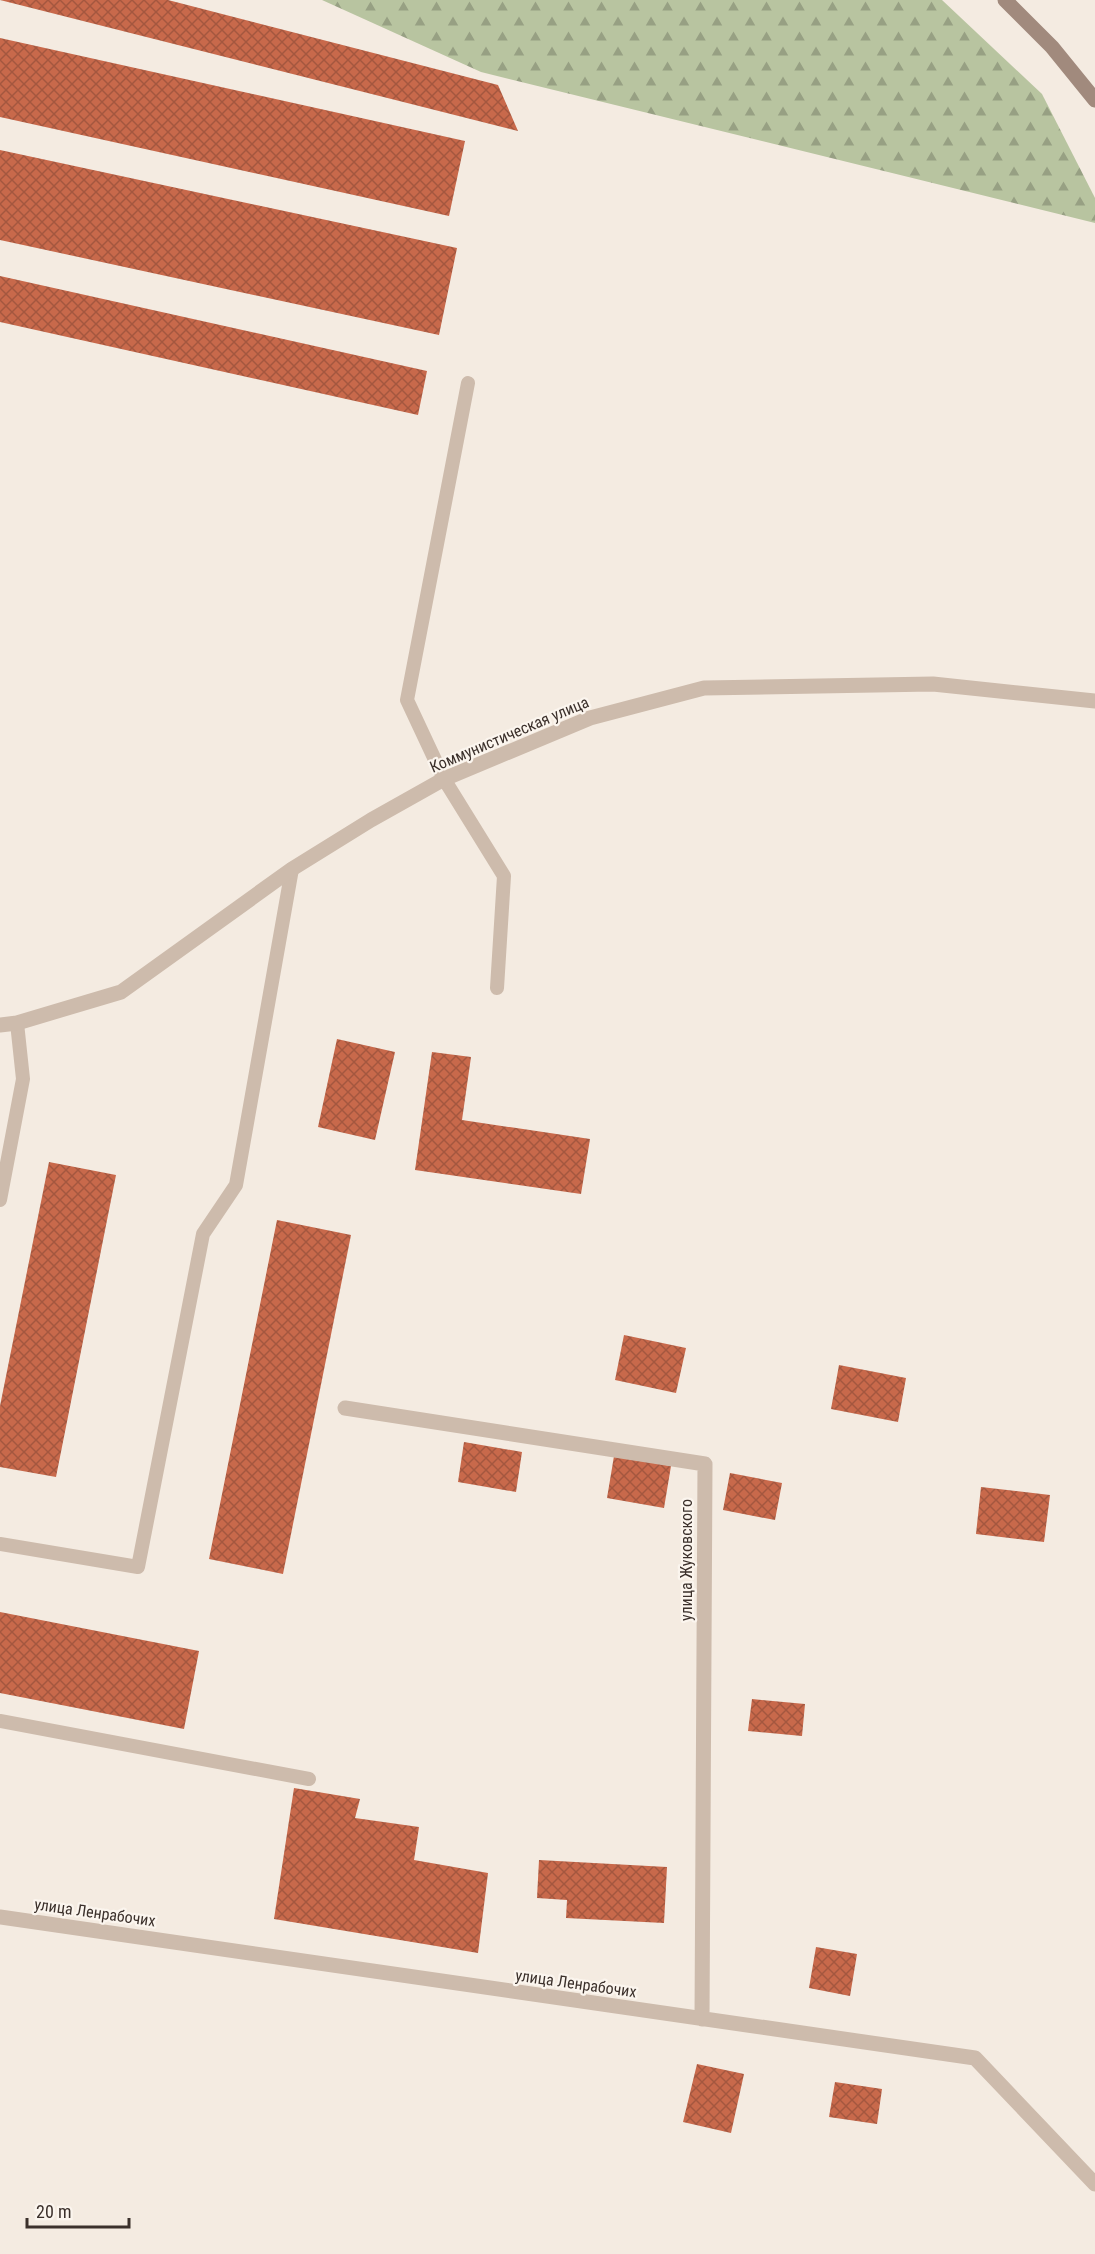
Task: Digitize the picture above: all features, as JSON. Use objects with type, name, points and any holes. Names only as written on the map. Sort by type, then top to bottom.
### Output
[{"type":"main road","points":[[1005,0],[1052,47],[1095,100]]},
{"type":"street","name":"Коммунистическая улица","points":[[0,1025],[17,1023],[121,992],[292,869],[371,820],[444,779],[590,718],[704,688],[933,684],[1095,701]]},
{"type":"street","name":"улица Жуковского","points":[[345,1408],[705,1464],[702,2019]]},
{"type":"street","name":"улица Ленрабочих","points":[[0,1917],[975,2058],[1095,2184]]},
{"type":"lane","points":[[468,383],[407,700],[444,779],[504,876],[497,988]]},
{"type":"lane","points":[[0,1544],[138,1567],[203,1234],[237,1185],[292,869]]},
{"type":"lane","points":[[0,1200],[23,1079],[17,1023]]},
{"type":"lane","points":[[0,1721],[309,1779]]},
{"type":"green space","points":[[322,0],[942,0],[1042,94],[1095,198],[1095,223],[481,72]]},
{"type":"building","points":[[0,0],[168,0],[498,85],[518,131]]},
{"type":"building","points":[[0,38],[465,141],[449,216],[0,117]]},
{"type":"building","points":[[0,150],[457,248],[439,335],[0,240]]},
{"type":"building","points":[[0,276],[427,371],[418,415],[0,322]]},
{"type":"building","points":[[337,1039],[395,1052],[375,1140],[318,1127]]},
{"type":"building","points":[[432,1052],[471,1057],[462,1120],[590,1139],[581,1194],[415,1170]]},
{"type":"building","points":[[49,1162],[116,1175],[56,1477],[0,1467],[0,1406]]},
{"type":"building","points":[[277,1220],[351,1235],[283,1574],[209,1559]]},
{"type":"building","points":[[624,1335],[686,1348],[676,1393],[615,1380]]},
{"type":"building","points":[[839,1365],[906,1378],[898,1422],[831,1409]]},
{"type":"building","points":[[464,1442],[522,1452],[516,1492],[458,1482]]},
{"type":"building","points":[[614,1456],[671,1466],[664,1508],[607,1498]]},
{"type":"building","points":[[730,1473],[782,1483],[775,1520],[723,1510]]},
{"type":"building","points":[[981,1487],[1050,1495],[1044,1542],[976,1534]]},
{"type":"building","points":[[0,1612],[199,1651],[184,1729],[0,1693]]},
{"type":"building","points":[[752,1699],[805,1704],[802,1736],[748,1731]]},
{"type":"building","points":[[294,1788],[360,1799],[355,1818],[419,1827],[414,1860],[488,1873],[478,1953],[274,1919]]},
{"type":"building","points":[[539,1860],[667,1867],[664,1923],[566,1918],[567,1900],[537,1898]]},
{"type":"building","points":[[816,1947],[857,1954],[850,1996],[809,1988]]},
{"type":"building","points":[[697,2064],[744,2074],[731,2133],[683,2122]]},
{"type":"building","points":[[835,2082],[882,2089],[877,2124],[829,2117]]}]
